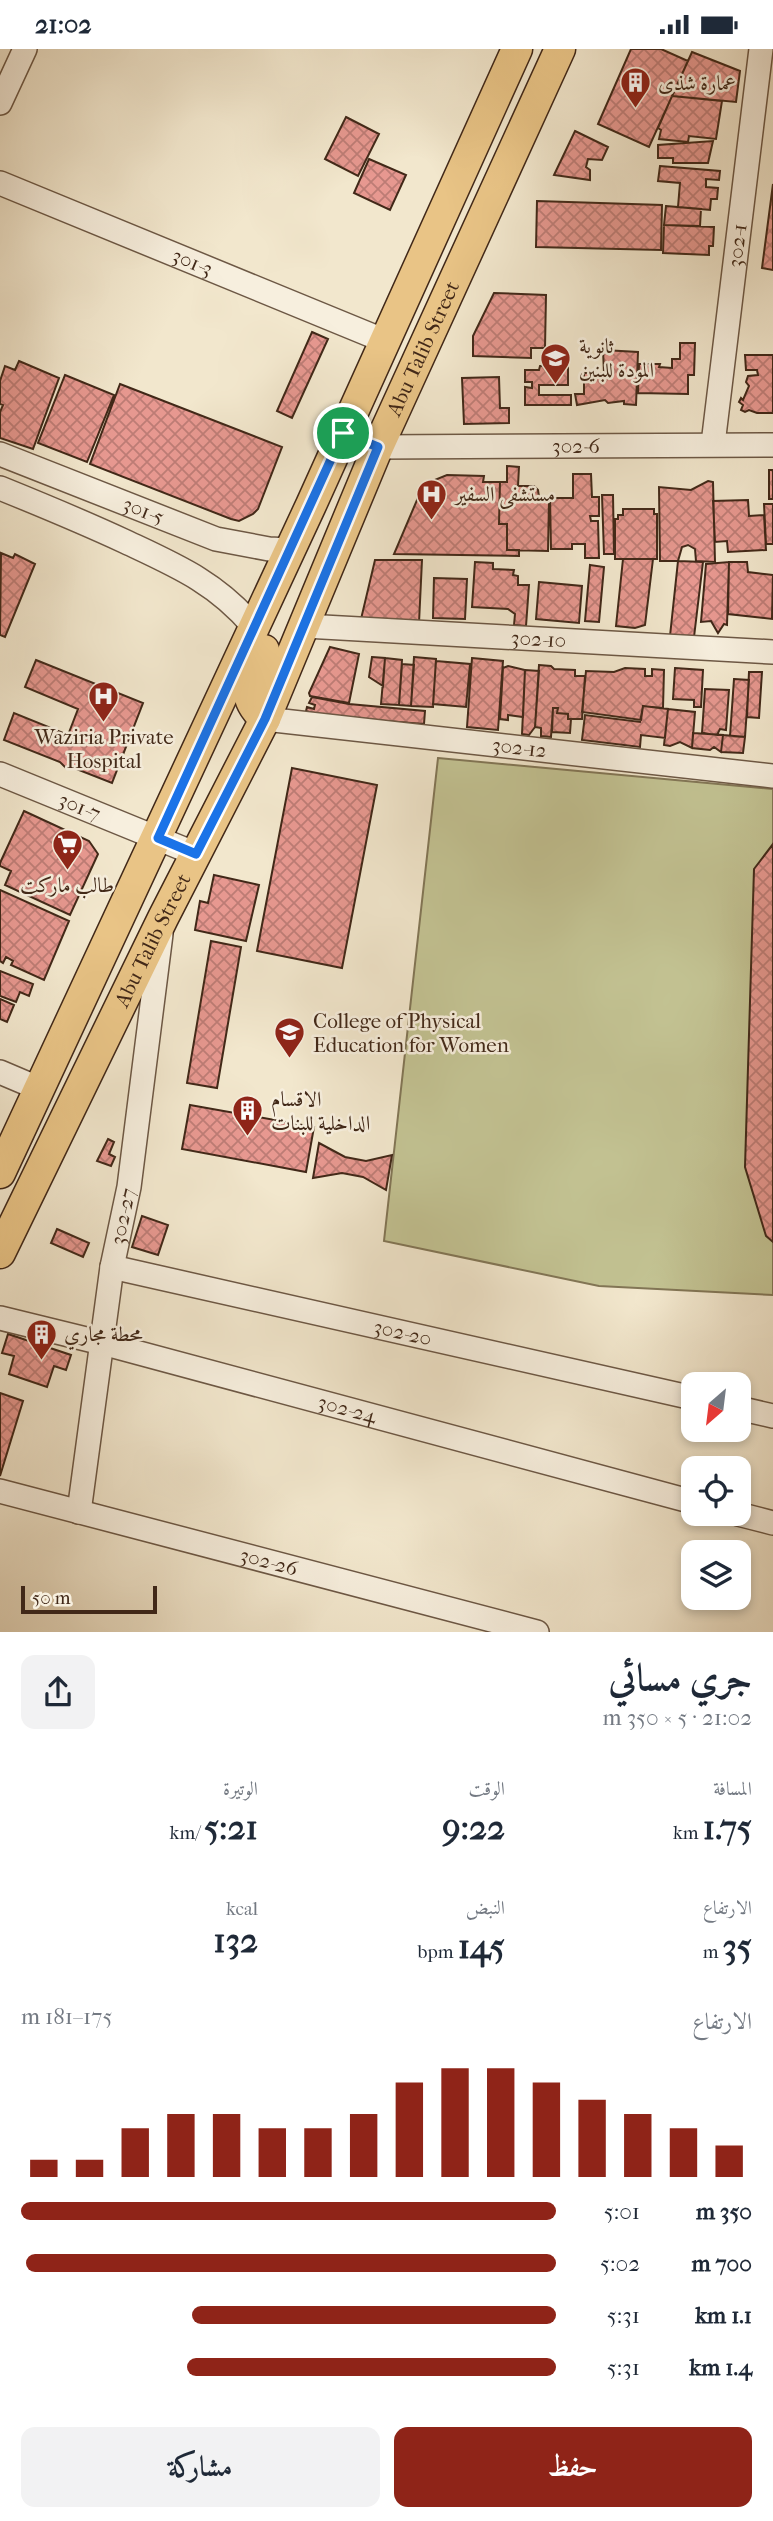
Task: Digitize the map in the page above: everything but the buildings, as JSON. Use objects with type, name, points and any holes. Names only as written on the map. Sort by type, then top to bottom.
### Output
[{"type":"main road","name":"Abu Talib Street","points":[[0,1173],[158,838],[517,49]]},
{"type":"main road","name":"Abu Talib Street","points":[[0,1254],[163,918],[265,719],[378,447],[560,49]]},
{"type":"main road","points":[[343,433],[378,447]]},
{"type":"main road","points":[[265,719],[251,705],[247,697],[248,687],[289,599],[305,540],[311,505]]},
{"type":"street","points":[[0,103],[24,49]]},
{"type":"street","name":"302-1","points":[[713,444],[761,49]]},
{"type":"street","name":"301-3","points":[[0,183],[385,341]]},
{"type":"street","name":"302-6","points":[[378,447],[773,445]]},
{"type":"street","name":"301-5","points":[[0,454],[216,539],[289,550]]},
{"type":"street","points":[[61,512],[73,484]]},
{"type":"street","name":"301-5","points":[[0,488],[61,512],[185,569],[218,590],[253,626]]},
{"type":"street","name":"302-10","points":[[305,626],[773,652]]},
{"type":"street","name":"302-12","points":[[265,719],[773,776]]},
{"type":"street","name":"301-7","points":[[0,774],[196,854]]},
{"type":"street","name":"302-27","points":[[79,1513],[112,1267],[129,1187],[163,918]]},
{"type":"street","points":[[0,1072],[40,1089]]},
{"type":"street","name":"302-20","points":[[112,1267],[681,1395]]},
{"type":"street","name":"302-24","points":[[0,1318],[681,1499]]},
{"type":"street","points":[[751,1411],[773,1416]]},
{"type":"street","name":"302-26","points":[[0,1491],[537,1632]]},
{"type":"street","points":[[751,1518],[773,1523]]},
{"type":"green space","points":[[438,758],[773,789],[773,1295],[599,1286],[384,1241]]},
{"type":"place","name":"عمارة شذى","points":[[635,110]]},
{"type":"place","name":"ثانوية المودة للبنين","points":[[556,385]]},
{"type":"place","name":"مستشفى السفير","points":[[432,521]]},
{"type":"place","name":"Waziria Private Hospital","points":[[104,724]]},
{"type":"place","name":"طالب ماركت","points":[[67,872]]},
{"type":"place","name":"College of Physical Education for Women","points":[[290,1060]]},
{"type":"place","name":"الاقسام الداخلية للبنات","points":[[248,1138]]},
{"type":"place","name":"محطة مجاري","points":[[41,1361]]},
{"type":"route","points":[[343,433],[378,447],[265,719],[196,854],[158,838],[343,433]]}]
